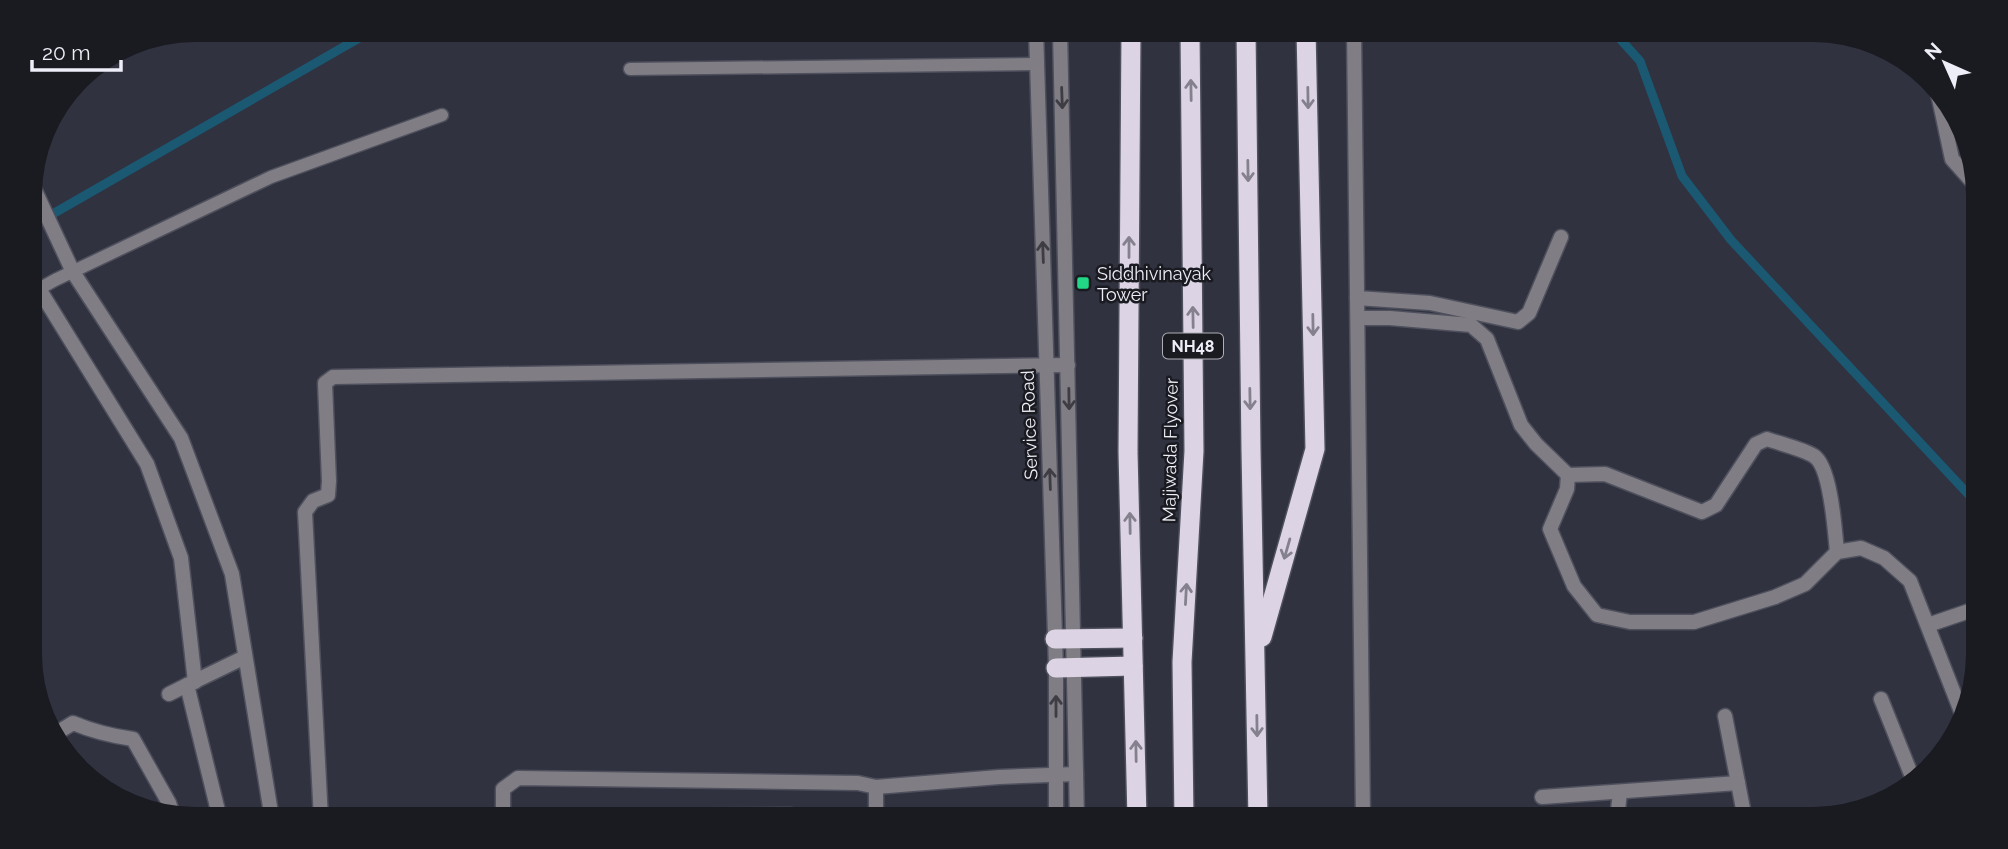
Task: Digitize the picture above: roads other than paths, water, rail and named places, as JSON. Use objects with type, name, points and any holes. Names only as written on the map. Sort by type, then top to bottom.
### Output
[{"type":"highway","points":[[1131,42],[1128,452],[1137,807]]},
{"type":"highway","name":"Majiwada Flyover","points":[[1185,807],[1182,662],[1194,451],[1190,42]]},
{"type":"highway","points":[[1246,42],[1258,807]]},
{"type":"highway","points":[[1256,658],[1315,449],[1306,42]]},
{"type":"highway","points":[[1065,639],[1133,638]]},
{"type":"highway","points":[[1065,668],[1133,666]]},
{"type":"street","name":"Service Road","points":[[1036,42],[1047,366],[1065,639]]},
{"type":"street","name":"Service Road","points":[[1056,807],[1065,668],[1068,365],[1060,42]]},
{"type":"street","points":[[1354,42],[1363,807]]},
{"type":"street","points":[[1942,114],[1952,159],[1965,173]]},
{"type":"street","points":[[42,206],[73,272],[181,438],[232,574],[270,807]]},
{"type":"street","points":[[1357,298],[1430,303],[1518,322],[1529,313],[1561,237]]},
{"type":"street","points":[[42,302],[147,464],[181,558],[191,683],[217,807]]},
{"type":"street","points":[[1358,318],[1471,325],[1487,339],[1521,425],[1568,475],[1605,474],[1702,512],[1716,505],[1756,444],[1767,439],[1816,457],[1824,469],[1834,518],[1837,552]]},
{"type":"street","points":[[320,807],[305,512],[313,501],[328,495],[325,383],[333,377],[1068,365]]},
{"type":"street","points":[[1568,475],[1567,489],[1550,529],[1574,586],[1597,615],[1630,622],[1695,622],[1775,597],[1805,584],[1837,552],[1861,548],[1884,558],[1910,581],[1958,703]]},
{"type":"street","points":[[1928,625],[1966,612]]},
{"type":"street","points":[[169,694],[245,657]]},
{"type":"street","name":"Service Road","points":[[1065,668],[1077,807]]},
{"type":"street","points":[[1881,699],[1910,771]]},
{"type":"street","points":[[1725,716],[1743,807]]},
{"type":"street","points":[[62,730],[73,723],[87,729],[133,739],[170,805]]},
{"type":"street","points":[[503,807],[503,789],[518,778],[858,783],[876,787],[1076,774]]},
{"type":"street","points":[[1542,797],[1738,783]]},
{"type":"street","points":[[876,787],[876,807]]},
{"type":"street","points":[[1618,807],[1620,792]]},
{"type":"lane","points":[[629,69],[1037,64]]},
{"type":"lane","points":[[42,288],[271,177],[442,115]]},
{"type":"waterway","points":[[42,220],[352,42]]},
{"type":"waterway","points":[[1623,42],[1640,61],[1682,176],[1731,240],[1966,492]]},
{"type":"place","name":"Siddhivinayak Tower","points":[[1083,283]]}]
